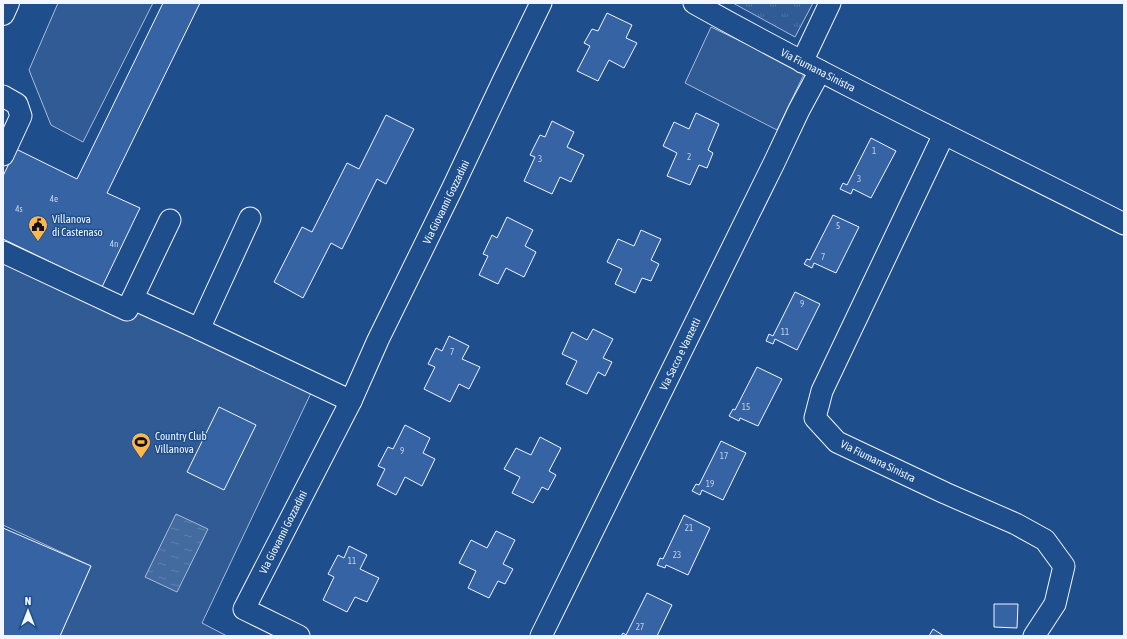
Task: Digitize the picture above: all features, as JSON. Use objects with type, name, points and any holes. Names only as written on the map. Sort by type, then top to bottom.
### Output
[{"type":"main road","points":[[3,14],[8,3]]},
{"type":"street","name":"Via Giovanni Gozzadini","points":[[299,636],[244,609],[351,401],[378,340],[541,3]]},
{"type":"street","name":"Via Fiumana Sinistra","points":[[694,3],[811,67],[1124,224]]},
{"type":"street","name":"Via Sacco e Vanzetti","points":[[541,636],[799,110],[830,3]]},
{"type":"street","points":[[3,96],[10,98],[17,104],[21,116],[3,155]]},
{"type":"street","name":"Via Fiumana Sinistra","points":[[944,134],[822,391],[815,418],[837,442],[945,493],[1016,524],[1044,540],[1064,566],[1055,604],[1034,636]]},
{"type":"street","points":[[198,329],[250,218]]},
{"type":"street","points":[[3,252],[127,310],[170,220]]},
{"type":"street","points":[[133,299],[351,401]]},
{"type":"green space","points":[[733,3],[813,3],[795,37]]},
{"type":"shaded area","points":[[58,3],[153,3],[83,142],[51,125],[29,70]]},
{"type":"shaded area","points":[[711,27],[805,72],[777,130],[685,83]]},
{"type":"shaded area","name":"Country Club Villanova","points":[[3,246],[311,393],[202,623],[227,636],[60,636],[91,566],[3,525]]},
{"type":"water","points":[[176,514],[208,529],[177,592],[145,577]]},
{"type":"building","points":[[163,3],[200,3],[107,193],[140,208],[102,287],[3,239],[3,176],[16,149],[77,179]]},
{"type":"building","points":[[607,13],[632,25],[626,38],[637,43],[624,68],[609,60],[598,81],[577,71],[590,46],[584,43],[592,29],[598,31]]},
{"type":"building","points":[[696,113],[719,124],[708,150],[713,153],[707,168],[699,165],[690,185],[667,176],[677,153],[663,146],[674,122],[689,129]]},
{"type":"building","points":[[386,115],[414,129],[386,184],[377,179],[342,249],[331,243],[303,298],[274,282],[302,227],[312,232],[347,163],[359,169]]},
{"type":"building","points":[[552,121],[574,132],[567,147],[584,155],[571,182],[560,177],[552,194],[524,181],[535,157],[530,155],[540,135],[545,137]]},
{"type":"building","points":[[871,138],[896,151],[871,198],[853,189],[851,194],[840,189],[843,183],[847,185]]},
{"type":"building","points":[[833,215],[859,227],[836,273],[814,263],[812,268],[804,264],[807,259],[810,260]]},
{"type":"building","points":[[507,217],[533,230],[525,246],[536,252],[524,277],[506,268],[498,284],[479,275],[488,256],[483,254],[492,235],[497,238]]},
{"type":"building","points":[[641,230],[661,239],[651,260],[659,264],[651,281],[642,278],[635,293],[615,284],[622,269],[607,262],[618,239],[634,246]]},
{"type":"building","points":[[795,292],[820,304],[797,350],[775,339],[773,344],[766,341],[769,334],[773,336]]},
{"type":"building","points":[[593,329],[613,339],[603,358],[612,362],[605,376],[598,372],[587,394],[566,384],[577,361],[562,354],[572,332],[587,340]]},
{"type":"building","points":[[449,336],[469,346],[462,359],[480,367],[469,389],[459,384],[450,402],[424,389],[435,367],[428,364],[436,348],[442,351]]},
{"type":"building","points":[[757,367],[782,379],[758,426],[740,418],[739,421],[729,416],[733,409],[735,410]]},
{"type":"building","points":[[219,407],[256,425],[224,490],[187,472]]},
{"type":"building","points":[[405,425],[430,438],[423,453],[435,459],[422,486],[405,477],[396,495],[377,485],[385,469],[378,466],[388,447],[393,449]]},
{"type":"building","points":[[540,437],[561,448],[549,471],[556,475],[548,490],[542,487],[533,503],[512,493],[520,477],[504,469],[516,448],[531,455]]},
{"type":"building","points":[[721,441],[746,453],[723,500],[702,490],[700,495],[692,491],[696,484],[699,485]]},
{"type":"building","points":[[684,515],[710,528],[688,575],[666,565],[665,568],[657,565],[660,558],[663,559]]},
{"type":"building","points":[[3,528],[91,566],[60,636],[3,636]]},
{"type":"building","points":[[496,531],[515,540],[503,564],[513,569],[505,584],[498,581],[489,598],[468,588],[476,571],[459,563],[471,540],[487,548]]},
{"type":"building","points":[[349,546],[367,555],[360,569],[379,578],[367,602],[355,597],[347,612],[323,600],[334,577],[328,574],[338,555],[344,558]]},
{"type":"building","points":[[647,593],[672,605],[657,636],[621,636],[623,633],[626,635]]},
{"type":"building","points":[[994,604],[1018,604],[1017,628],[994,627]]},
{"type":"building","points":[[933,629],[944,636],[929,636]]},
{"type":"place","name":"Villanova di Castenaso","points":[[38,242]]},
{"type":"place","name":"Country Club Villanova","points":[[141,459]]}]
